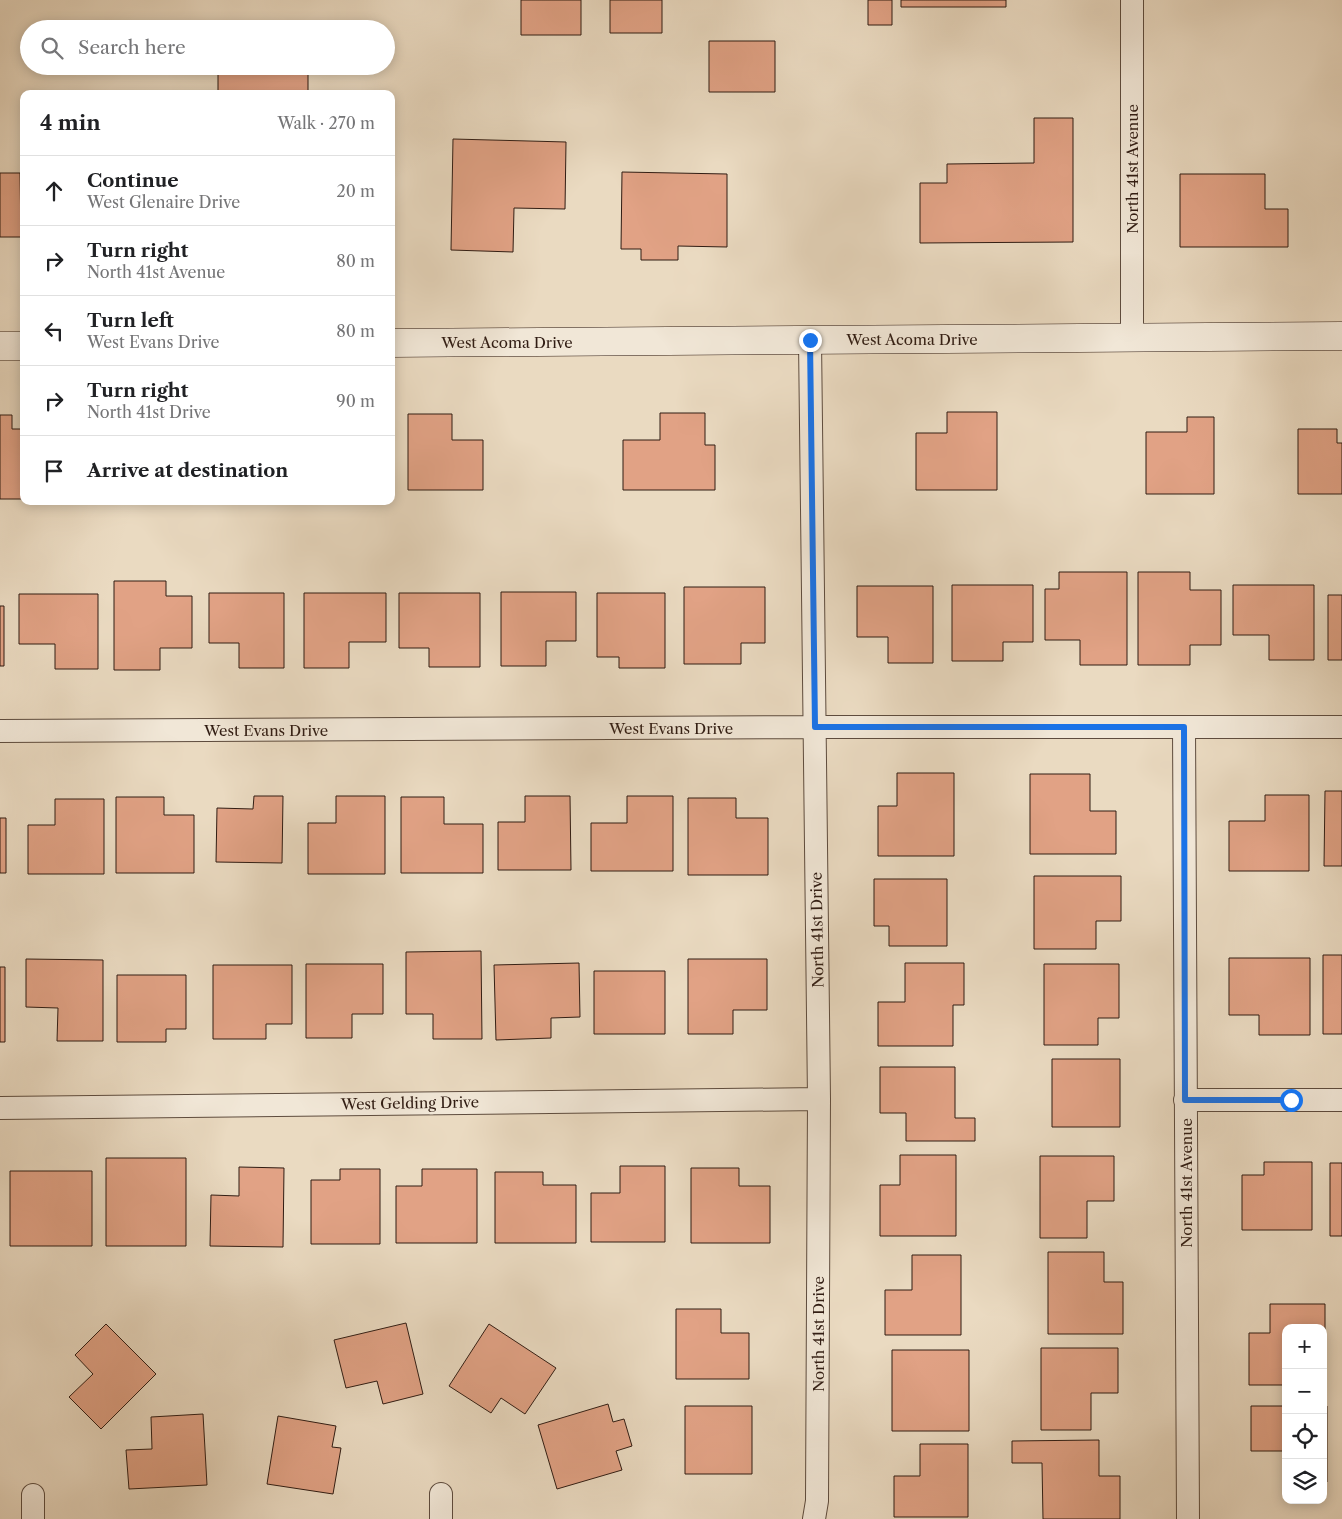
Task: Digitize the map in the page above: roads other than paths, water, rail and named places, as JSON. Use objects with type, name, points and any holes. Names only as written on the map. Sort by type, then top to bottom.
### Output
[{"type":"street","name":"North 41st Avenue","points":[[1132,0],[1132,337]]},
{"type":"street","name":"West Acoma Drive","points":[[395,343],[1342,336]]},
{"type":"street","name":"North 41st Drive","points":[[810,340],[819,1099],[818,1502],[814,1519]]},
{"type":"street","points":[[0,346],[20,346]]},
{"type":"street","name":"West Evans Drive","points":[[0,732],[815,727],[1342,727]]},
{"type":"street","name":"North 41st Avenue","points":[[1184,727],[1188,1519]]},
{"type":"street","name":"West Gelding Drive","points":[[0,1108],[819,1099]]},
{"type":"street","points":[[1185,1100],[1342,1100]]},
{"type":"street","points":[[441,1494],[441,1519]]},
{"type":"street","points":[[33,1495],[33,1519]]}]
